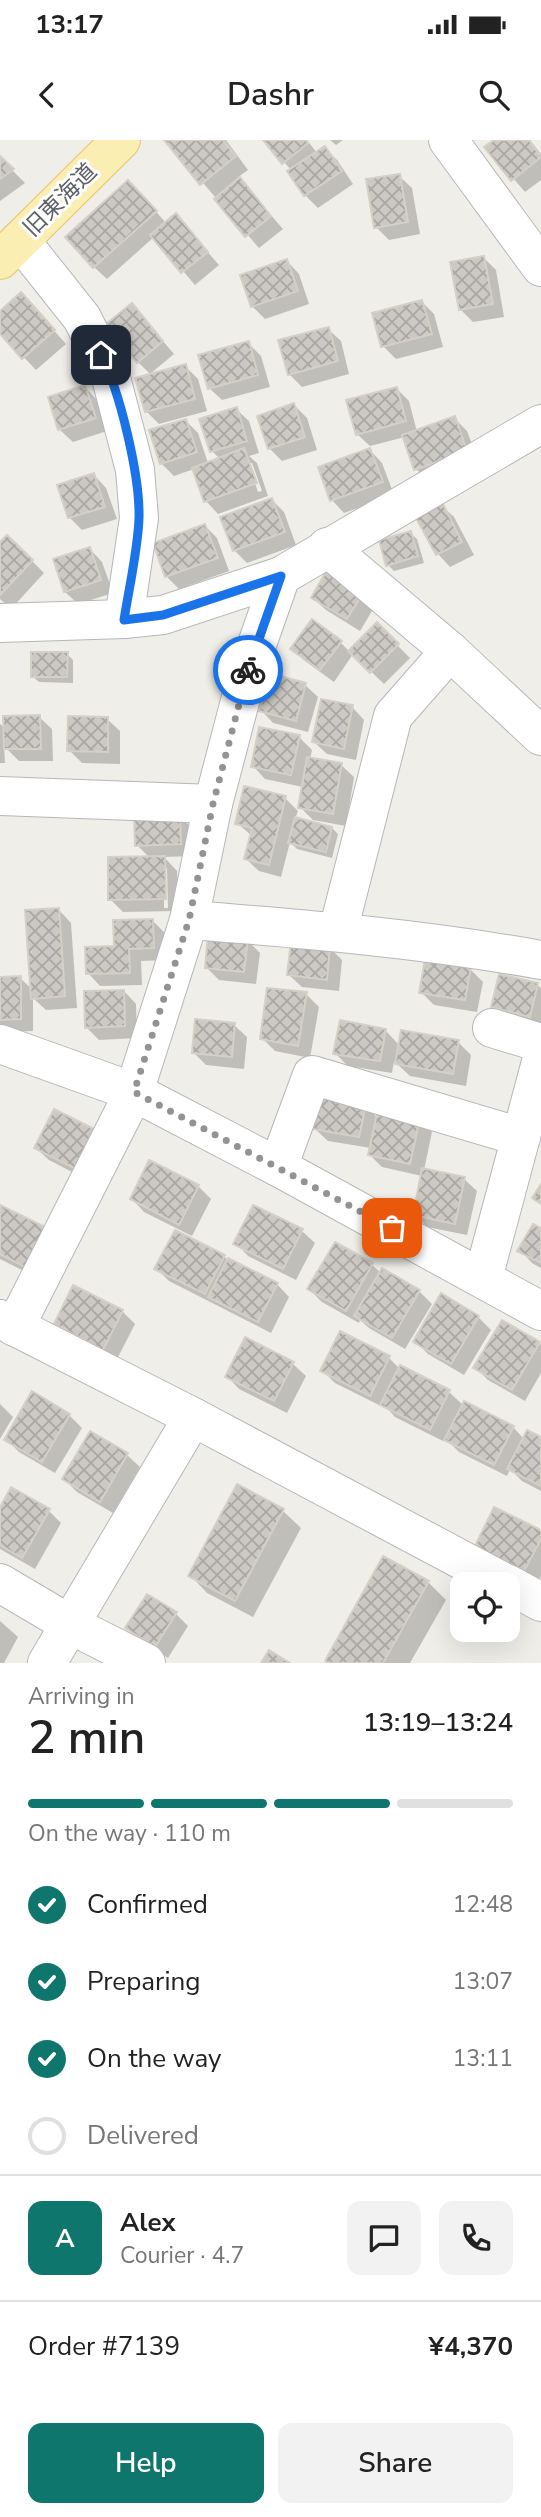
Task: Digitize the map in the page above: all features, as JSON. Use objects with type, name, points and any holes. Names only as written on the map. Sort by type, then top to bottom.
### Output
[{"type":"main road","name":"旧東海道","points":[[10,250],[121,140]]},
{"type":"street","points":[[448,140],[538,256]]},
{"type":"street","points":[[10,250],[82,318],[110,374],[135,470],[139,518],[124,620]]},
{"type":"street","points":[[0,623],[124,620],[163,615],[281,576],[541,424]]},
{"type":"street","points":[[327,548],[450,651],[541,736]]},
{"type":"street","points":[[281,576],[249,667],[213,804],[189,920],[134,1092],[8,1323],[193,1417],[484,1572]]},
{"type":"street","points":[[338,931],[393,716],[450,651]]},
{"type":"street","points":[[0,796],[213,804]]},
{"type":"street","points":[[189,920],[338,931],[466,947],[541,960]]},
{"type":"street","points":[[492,1028],[541,1043]]},
{"type":"street","points":[[0,1044],[134,1092],[278,1167],[541,1311]]},
{"type":"street","points":[[483,1278],[541,1062]]},
{"type":"street","points":[[278,1167],[312,1075],[521,1137]]},
{"type":"street","points":[[47,1663],[193,1417]]},
{"type":"street","points":[[0,1583],[71,1625],[146,1663]]},
{"type":"street","points":[[520,1591],[541,1602]]},
{"type":"building","points":[[164,140],[223,140],[236,156],[200,185]]},
{"type":"building","points":[[263,140],[306,140],[308,143],[282,164]]},
{"type":"building","points":[[494,140],[529,140],[541,157],[511,181],[484,147]]},
{"type":"building","points":[[325,146],[342,171],[304,196],[287,171]]},
{"type":"building","points":[[0,156],[14,169],[0,179]]},
{"type":"building","points":[[400,174],[408,222],[374,228],[366,179]]},
{"type":"building","points":[[240,177],[271,216],[245,237],[214,199]]},
{"type":"building","points":[[128,180],[157,211],[93,268],[65,237]]},
{"type":"building","points":[[176,213],[208,252],[181,273],[150,235]]},
{"type":"building","points":[[484,256],[493,304],[459,310],[450,262]]},
{"type":"building","points":[[287,259],[298,291],[251,307],[240,275]]},
{"type":"building","points":[[21,292],[55,330],[22,359],[0,334],[0,311]]},
{"type":"building","points":[[422,300],[432,334],[381,347],[372,313]]},
{"type":"building","points":[[132,303],[163,341],[137,363],[105,325]]},
{"type":"building","points":[[329,327],[338,361],[288,375],[278,340]]},
{"type":"building","points":[[249,341],[258,375],[208,389],[198,355]]},
{"type":"building","points":[[186,364],[195,399],[145,412],[135,378]]},
{"type":"building","points":[[85,385],[96,418],[58,430],[48,397]]},
{"type":"building","points":[[397,387],[406,421],[356,435],[346,400]]},
{"type":"building","points":[[294,403],[305,437],[268,449],[257,416]]},
{"type":"building","points":[[237,407],[247,441],[210,452],[199,419]]},
{"type":"building","points":[[455,416],[467,451],[414,470],[402,435]]},
{"type":"building","points":[[186,419],[197,452],[160,464],[149,430]]},
{"type":"building","points":[[244,448],[257,483],[204,502],[192,468]]},
{"type":"building","points":[[370,448],[383,482],[330,501],[318,467]]},
{"type":"building","points":[[94,473],[105,507],[68,518],[57,485]]},
{"type":"building","points":[[272,498],[285,532],[233,551],[220,517]]},
{"type":"building","points":[[442,502],[462,542],[436,555],[415,516]]},
{"type":"building","points":[[205,524],[218,558],[165,577],[153,543]]},
{"type":"building","points":[[411,531],[418,556],[386,566],[379,540]]},
{"type":"building","points":[[7,535],[33,560],[0,595],[0,542]]},
{"type":"building","points":[[90,547],[101,580],[64,592],[53,559]]},
{"type":"building","points":[[327,570],[364,592],[347,619],[311,598]]},
{"type":"building","points":[[312,619],[342,641],[320,670],[290,649]]},
{"type":"building","points":[[377,622],[399,644],[370,673],[348,651]]},
{"type":"building","points":[[31,652],[68,652],[67,677],[31,677]]},
{"type":"building","points":[[269,673],[306,683],[296,721],[259,711]]},
{"type":"building","points":[[321,699],[353,705],[344,749],[312,742]]},
{"type":"building","points":[[40,715],[41,749],[4,749],[3,716]]},
{"type":"building","points":[[68,716],[108,717],[108,752],[67,751]]},
{"type":"building","points":[[259,727],[300,735],[291,775],[251,767]]},
{"type":"building","points":[[307,757],[342,763],[333,814],[298,808]]},
{"type":"building","points":[[244,786],[286,796],[269,865],[244,859],[252,828],[235,824]]},
{"type":"building","points":[[180,814],[181,844],[135,846],[134,815]]},
{"type":"building","points":[[295,817],[332,827],[326,852],[288,843]]},
{"type":"building","points":[[165,856],[166,899],[108,900],[108,857]]},
{"type":"building","points":[[59,908],[65,996],[31,999],[25,910]]},
{"type":"building","points":[[153,919],[154,948],[129,949],[130,973],[86,974],[85,947],[114,946],[113,920]]},
{"type":"building","points":[[208,934],[248,938],[244,972],[205,968]]},
{"type":"building","points":[[291,941],[330,946],[327,980],[287,975]]},
{"type":"building","points":[[425,959],[471,967],[465,1000],[419,993]]},
{"type":"building","points":[[499,974],[538,983],[530,1017],[491,1007]]},
{"type":"building","points":[[21,976],[21,1019],[0,1020],[0,977]]},
{"type":"building","points":[[267,988],[307,992],[298,1046],[260,1039]]},
{"type":"building","points":[[124,990],[125,1026],[85,1028],[84,991]]},
{"type":"building","points":[[195,1019],[235,1023],[232,1057],[192,1053]]},
{"type":"building","points":[[340,1020],[386,1029],[380,1061],[333,1054]]},
{"type":"building","points":[[401,1030],[459,1040],[453,1074],[395,1064]]},
{"type":"building","points":[[320,1096],[366,1104],[359,1137],[313,1129]]},
{"type":"building","points":[[54,1109],[104,1134],[84,1173],[34,1148]]},
{"type":"building","points":[[378,1109],[420,1118],[410,1164],[368,1155]]},
{"type":"building","points":[[149,1160],[199,1185],[179,1225],[130,1199]]},
{"type":"building","points":[[422,1168],[465,1177],[455,1224],[413,1215]]},
{"type":"building","points":[[541,1184],[541,1204],[532,1198]]},
{"type":"building","points":[[0,1205],[47,1228],[27,1268],[0,1254]]},
{"type":"building","points":[[253,1205],[303,1229],[283,1269],[233,1244]]},
{"type":"building","points":[[533,1224],[541,1228],[541,1263],[517,1251]]},
{"type":"building","points":[[175,1230],[225,1255],[205,1294],[154,1269]]},
{"type":"building","points":[[335,1242],[373,1263],[346,1311],[307,1289]]},
{"type":"building","points":[[228,1258],[278,1283],[258,1322],[208,1297]]},
{"type":"building","points":[[382,1268],[420,1290],[392,1338],[354,1316]]},
{"type":"building","points":[[73,1285],[123,1310],[103,1350],[54,1324]]},
{"type":"building","points":[[441,1293],[479,1316],[451,1364],[413,1342]]},
{"type":"building","points":[[502,1320],[540,1342],[512,1390],[473,1368]]},
{"type":"building","points":[[340,1331],[390,1356],[370,1396],[320,1371]]},
{"type":"building","points":[[245,1337],[294,1362],[274,1401],[225,1377]]},
{"type":"building","points":[[400,1365],[450,1390],[430,1430],[380,1405]]},
{"type":"building","points":[[32,1391],[70,1414],[42,1462],[4,1440]]},
{"type":"building","points":[[464,1401],[514,1426],[494,1465],[444,1440]]},
{"type":"building","points":[[527,1430],[541,1437],[541,1486],[507,1469]]},
{"type":"building","points":[[90,1431],[128,1453],[100,1502],[62,1479]]},
{"type":"building","points":[[237,1484],[284,1509],[235,1601],[188,1576]]},
{"type":"building","points":[[11,1487],[50,1509],[22,1558],[0,1545],[0,1507]]},
{"type":"building","points":[[494,1507],[541,1530],[541,1539],[524,1571],[475,1546]]},
{"type":"building","points":[[383,1556],[429,1581],[383,1663],[328,1663],[325,1661]]},
{"type":"building","points":[[147,1594],[177,1612],[155,1647],[125,1628]]},
{"type":"building","points":[[269,1650],[290,1663],[261,1663]]},
{"type":"way so far","points":[[248,670],[213,804],[189,920],[134,1092],[392,1228]]},
{"type":"route","points":[[101,355],[110,374],[135,470],[139,518],[124,620],[163,615],[281,576],[248,670]]}]
